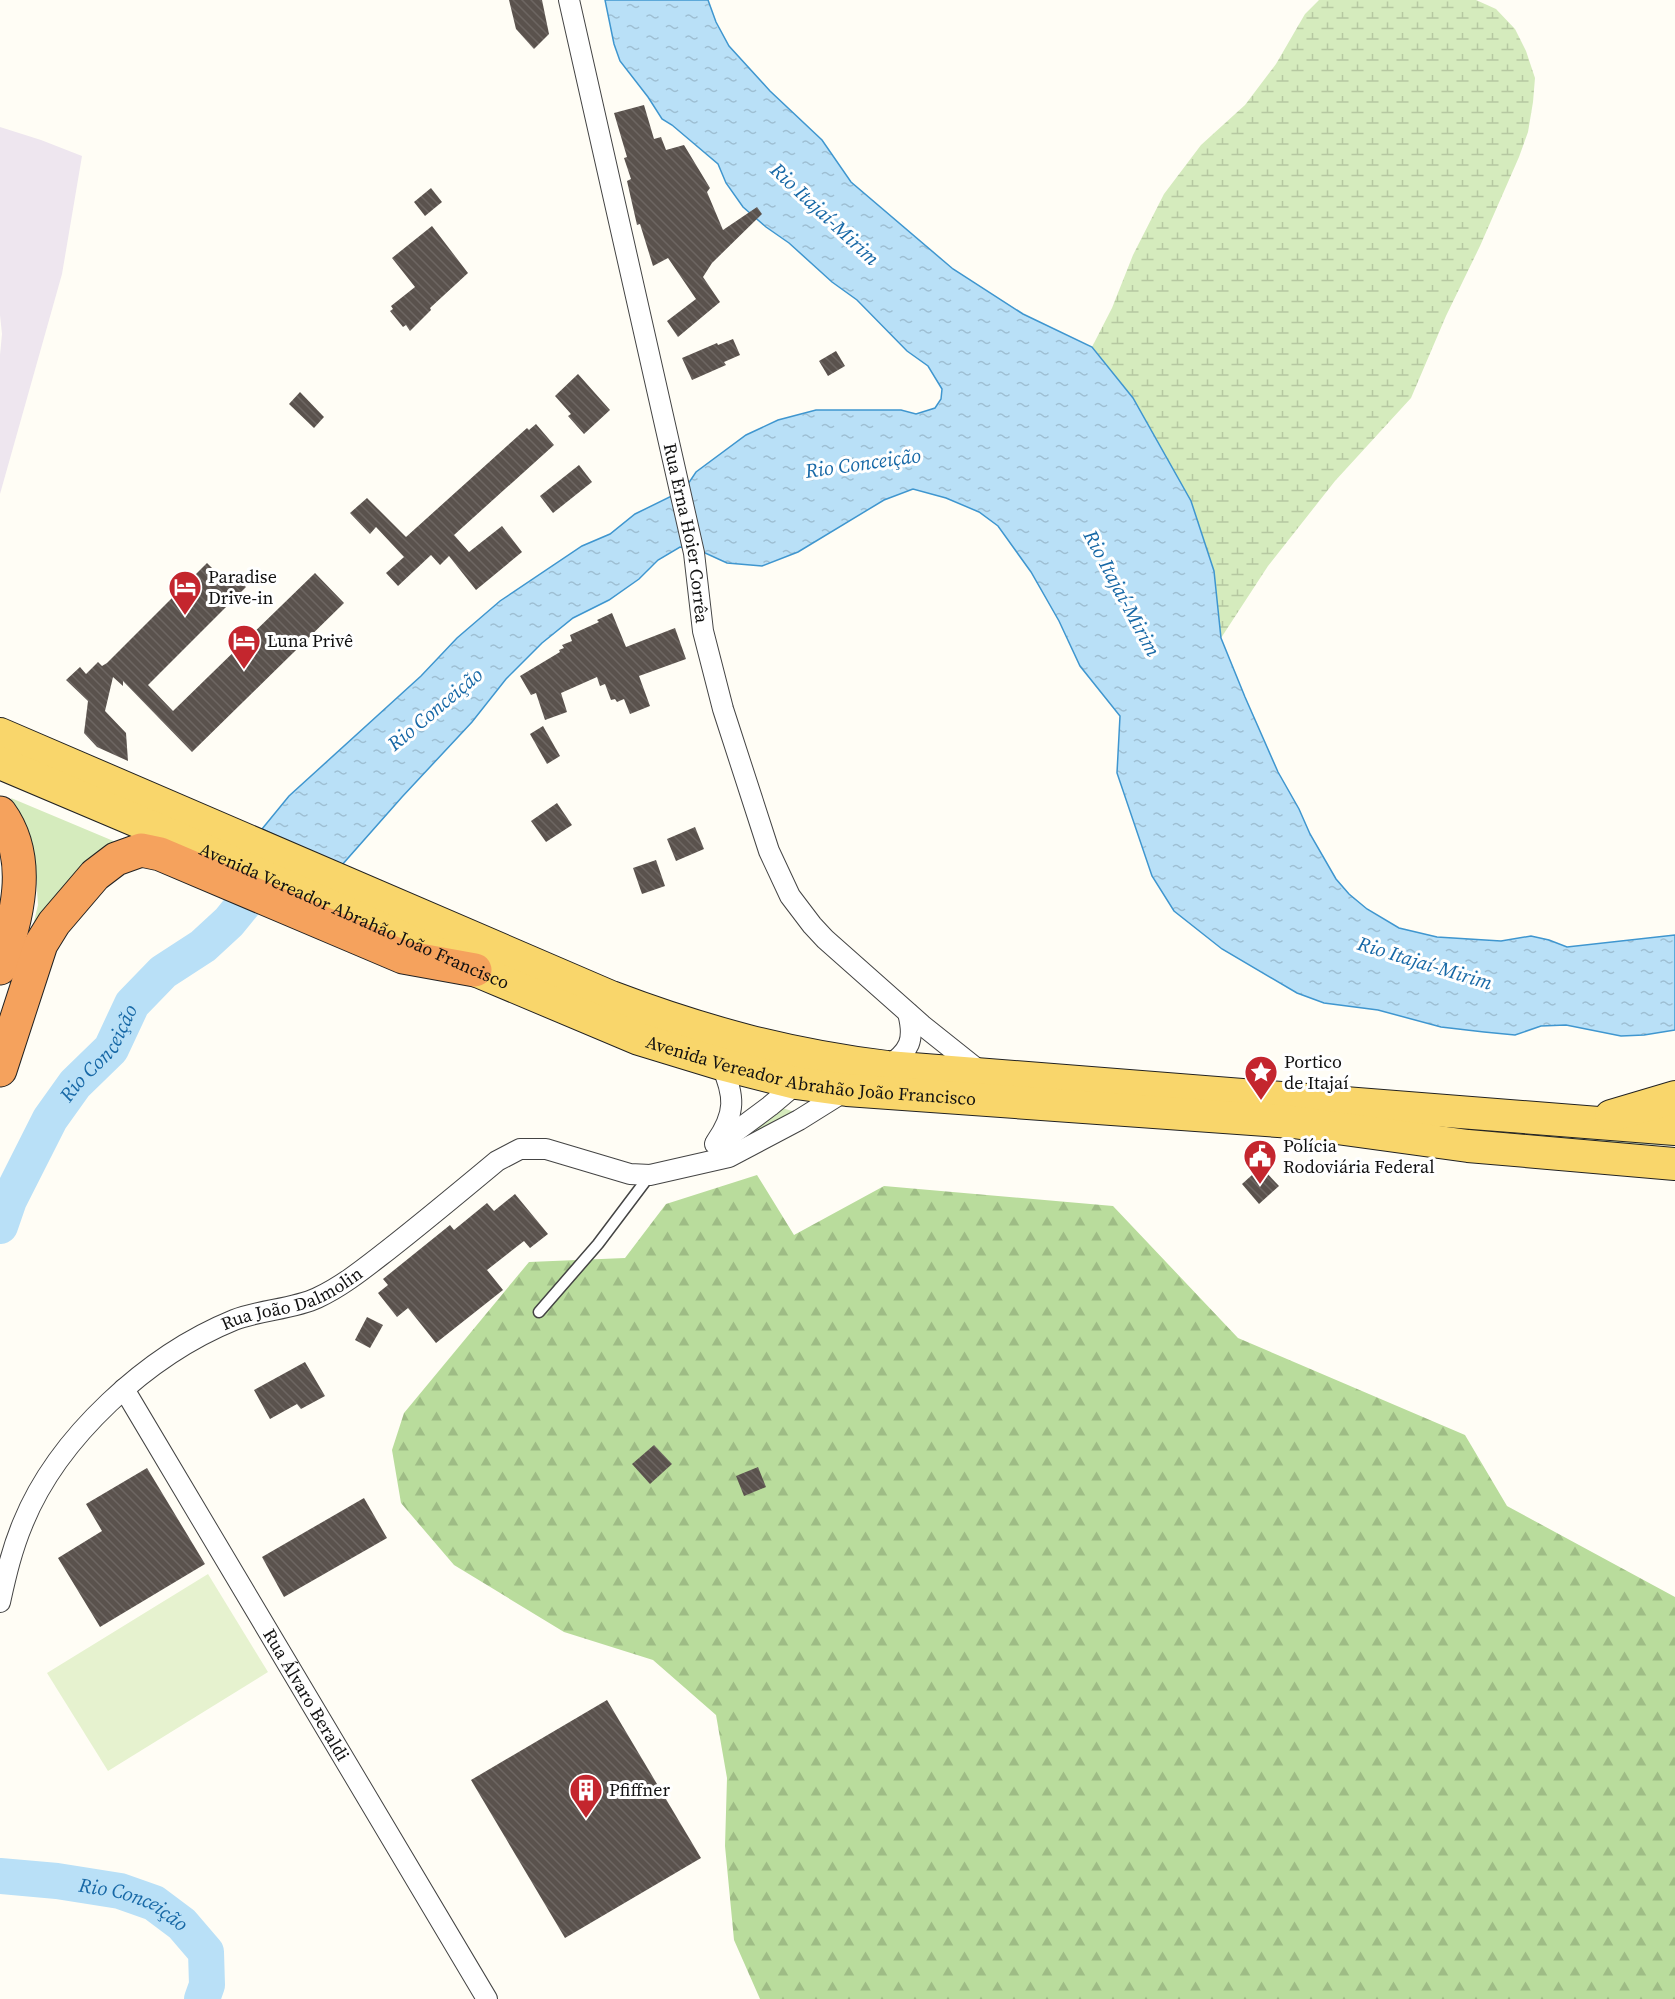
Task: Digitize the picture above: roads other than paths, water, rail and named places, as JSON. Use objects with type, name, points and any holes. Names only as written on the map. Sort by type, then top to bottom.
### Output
[{"type":"highway","points":[[0,813],[12,834],[20,868],[15,922],[0,968]]},
{"type":"highway","points":[[0,1070],[41,944],[54,923],[95,875],[116,859],[141,850],[160,854],[211,852],[356,914],[403,957],[475,970]]},
{"type":"main road","name":"Avenida Vereador Abrahão João Francisco","points":[[0,734],[211,852]]},
{"type":"main road","name":"Avenida Vereador Abrahão João Francisco","points":[[0,763],[356,914],[657,1014],[745,1041],[831,1060],[987,1076],[1675,1129]]},
{"type":"main road","name":"Avenida Vereador Abrahão João Francisco","points":[[475,970],[639,1039],[721,1064],[796,1083],[847,1090],[1293,1122],[1468,1146],[1675,1164]]},
{"type":"main road","points":[[1575,1122],[1633,1111],[1675,1097]]},
{"type":"street","name":"Rua Erna Hoier Corrêa","points":[[569,0],[694,553],[703,631],[714,677],[769,851],[783,883],[812,925],[909,1013],[987,1076]]},
{"type":"street","points":[[887,1067],[907,1050],[912,1038],[909,1013]]},
{"type":"street","name":"Rua João Dalmolin","points":[[682,1167],[715,1143],[731,1135],[817,1067],[831,1060]]},
{"type":"street","name":"Rua João Dalmolin","points":[[715,1143],[728,1123],[732,1107],[731,1089],[721,1064]]},
{"type":"street","name":"Rua João Dalmolin","points":[[0,1602],[8,1567],[23,1522],[45,1481],[70,1447],[124,1389],[200,1335],[236,1319],[316,1299],[351,1279],[497,1161],[520,1149],[546,1149],[630,1174],[650,1175],[729,1156],[799,1120],[847,1090]]},
{"type":"street","name":"Rua Álvaro Beraldi","points":[[124,1389],[487,1999]]},
{"type":"lane","points":[[539,1312],[598,1244],[650,1175]]},
{"type":"water","name":"Rio Itajaí-Mirim","points":[[605,0],[708,0],[716,22],[729,46],[770,91],[822,140],[851,182],[953,269],[1023,314],[1092,347],[1133,398],[1191,501],[1214,571],[1221,638],[1278,772],[1336,879],[1349,894],[1367,909],[1399,928],[1437,937],[1501,941],[1531,936],[1567,947],[1675,935],[1675,1030],[1621,1036],[1566,1025],[1541,1026],[1515,1035],[1441,1027],[1378,1010],[1324,1003],[1297,993],[1222,949],[1174,911],[1152,876],[1117,773],[1120,716],[1080,666],[1059,621],[1031,572],[998,526],[979,512],[946,498],[913,489],[884,500],[798,552],[762,566],[727,563],[703,552],[680,547],[658,560],[639,579],[609,600],[573,618],[542,643],[506,679],[472,722],[341,866],[262,829],[289,796],[421,676],[457,638],[500,601],[582,546],[610,534],[635,514],[684,490],[696,472],[746,435],[778,420],[816,410],[901,410],[916,414],[935,408],[941,399],[942,389],[928,366],[907,351],[857,300],[832,282],[789,243],[743,207],[726,183],[718,164],[662,119],[620,61]]},
{"type":"waterway","name":"Rio Conceição","points":[[0,1226],[9,1200],[50,1119],[75,1084],[111,1049],[132,1004],[163,972],[203,946],[229,922],[272,869]]},
{"type":"waterway","name":"Rio Conceição","points":[[0,1876],[57,1881],[120,1891],[154,1903],[182,1924],[206,1952],[207,1985],[202,1999]]},
{"type":"place","name":"Paradise Drive-in","points":[[185,616]]},
{"type":"place","name":"Luna Privê","points":[[244,670]]},
{"type":"place","name":"Portico de Itajaí","points":[[1261,1101]]},
{"type":"place","name":"Polícia Rodoviária Federal","points":[[1260,1185]]},
{"type":"place","name":"Pfiffner","points":[[586,1819]]}]
